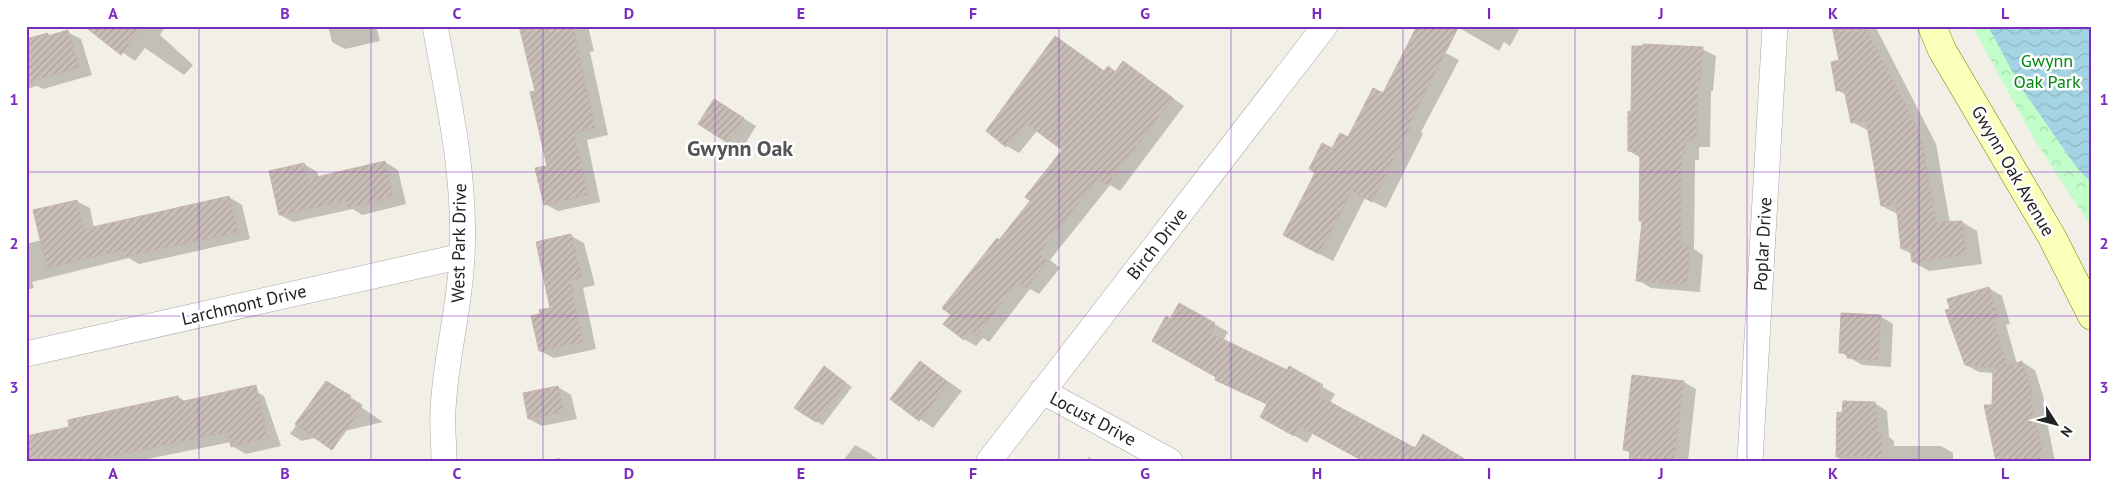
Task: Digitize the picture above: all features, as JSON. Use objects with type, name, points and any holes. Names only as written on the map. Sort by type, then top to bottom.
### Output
[{"type":"main road","name":"Gwynn Oak Avenue","points":[[1932,26],[1942,50],[2052,237],[2092,316]]},
{"type":"street","name":"West Park Drive","points":[[435,26],[460,168],[462,256],[458,310],[443,411],[444,461]]},
{"type":"street","name":"Birch Drive","points":[[988,461],[1325,26]]},
{"type":"street","name":"Poplar Drive","points":[[1750,461],[1775,26]]},
{"type":"street","name":"Larchmont Drive","points":[[26,354],[462,256]]},
{"type":"street","name":"Locust Drive","points":[[1042,392],[1170,461]]},
{"type":"green space","name":"Gwynn Oak Park","points":[[1972,26],[2092,26],[2092,228],[2034,139]]},
{"type":"water","name":"Gwynn Oak Park","points":[[1988,26],[2092,26],[2092,183],[2077,168],[2020,86]]},
{"type":"building","points":[[84,26],[142,26],[121,55]]},
{"type":"building","points":[[519,26],[573,26],[595,128],[574,133],[588,195],[544,205],[535,168],[547,166],[530,92],[535,91]]},
{"type":"building","points":[[1417,26],[1459,26],[1372,202],[1352,191],[1319,254],[1283,235],[1315,173],[1309,169],[1322,143],[1332,148],[1340,133],[1348,137],[1373,88],[1383,93]]},
{"type":"building","points":[[1832,26],[1865,26],[1921,135],[1936,222],[1962,221],[1966,255],[1912,262],[1910,248],[1901,249],[1896,204],[1881,206],[1866,120],[1851,123],[1844,89],[1836,91],[1831,62],[1839,60]]},
{"type":"building","points":[[68,30],[79,67],[26,83],[26,39],[48,33],[48,36]]},
{"type":"building","points":[[1055,36],[1104,71],[1108,66],[1115,72],[1123,61],[1173,98],[1107,185],[1098,178],[1039,253],[1048,261],[1026,288],[1018,282],[976,336],[971,331],[964,340],[943,324],[951,315],[942,308],[997,238],[999,240],[1030,201],[1025,197],[1062,150],[1026,123],[1006,147],[986,131]]},
{"type":"building","points":[[1643,44],[1703,47],[1700,84],[1698,84],[1697,140],[1686,140],[1686,153],[1682,153],[1681,245],[1690,246],[1687,285],[1636,281],[1642,221],[1639,221],[1640,152],[1628,151],[1628,111],[1631,112],[1632,46],[1643,46]]},
{"type":"building","points":[[714,99],[744,118],[728,143],[698,124]]},
{"type":"building","points":[[385,161],[393,197],[348,208],[346,201],[279,215],[269,171],[304,163],[308,179]]},
{"type":"building","points":[[229,196],[238,232],[124,257],[123,250],[47,268],[33,210],[77,200],[84,229]]},
{"type":"building","points":[[571,234],[582,278],[570,280],[583,342],[539,351],[531,316],[540,314],[539,310],[550,308],[536,242]]},
{"type":"building","points":[[1989,287],[1998,317],[1993,318],[2007,366],[2022,361],[2033,394],[2030,395],[2043,455],[2040,456],[2041,461],[1996,461],[1984,405],[1992,405],[1993,370],[2001,368],[1965,365],[1945,310],[1950,309],[1947,299]]},
{"type":"building","points":[[1179,303],[1215,323],[1210,333],[1287,370],[1289,366],[1323,385],[1317,395],[1415,448],[1423,434],[1468,461],[1363,461],[1299,426],[1294,436],[1260,417],[1267,404],[1215,380],[1216,377],[1152,341],[1166,316],[1170,319]]},
{"type":"building","points":[[1841,313],[1881,315],[1878,360],[1847,358],[1847,353],[1839,353]]},
{"type":"building","points":[[920,361],[949,383],[919,421],[890,399]]},
{"type":"building","points":[[824,366],[846,383],[816,422],[794,408]]},
{"type":"building","points":[[1632,375],[1684,381],[1674,461],[1629,461],[1630,451],[1623,450]]},
{"type":"building","points":[[326,381],[351,396],[349,398],[362,408],[332,450],[295,424]]},
{"type":"building","points":[[256,385],[268,438],[231,447],[228,432],[88,461],[26,461],[26,436],[69,427],[68,420],[178,396],[180,402]]},
{"type":"building","points":[[558,386],[564,412],[528,419],[523,393]]},
{"type":"building","points":[[1843,401],[1875,402],[1877,432],[1882,432],[1882,458],[1836,457],[1837,412],[1842,413]]},
{"type":"district","name":"Gwynn Oak","points":[[740,148]]}]
